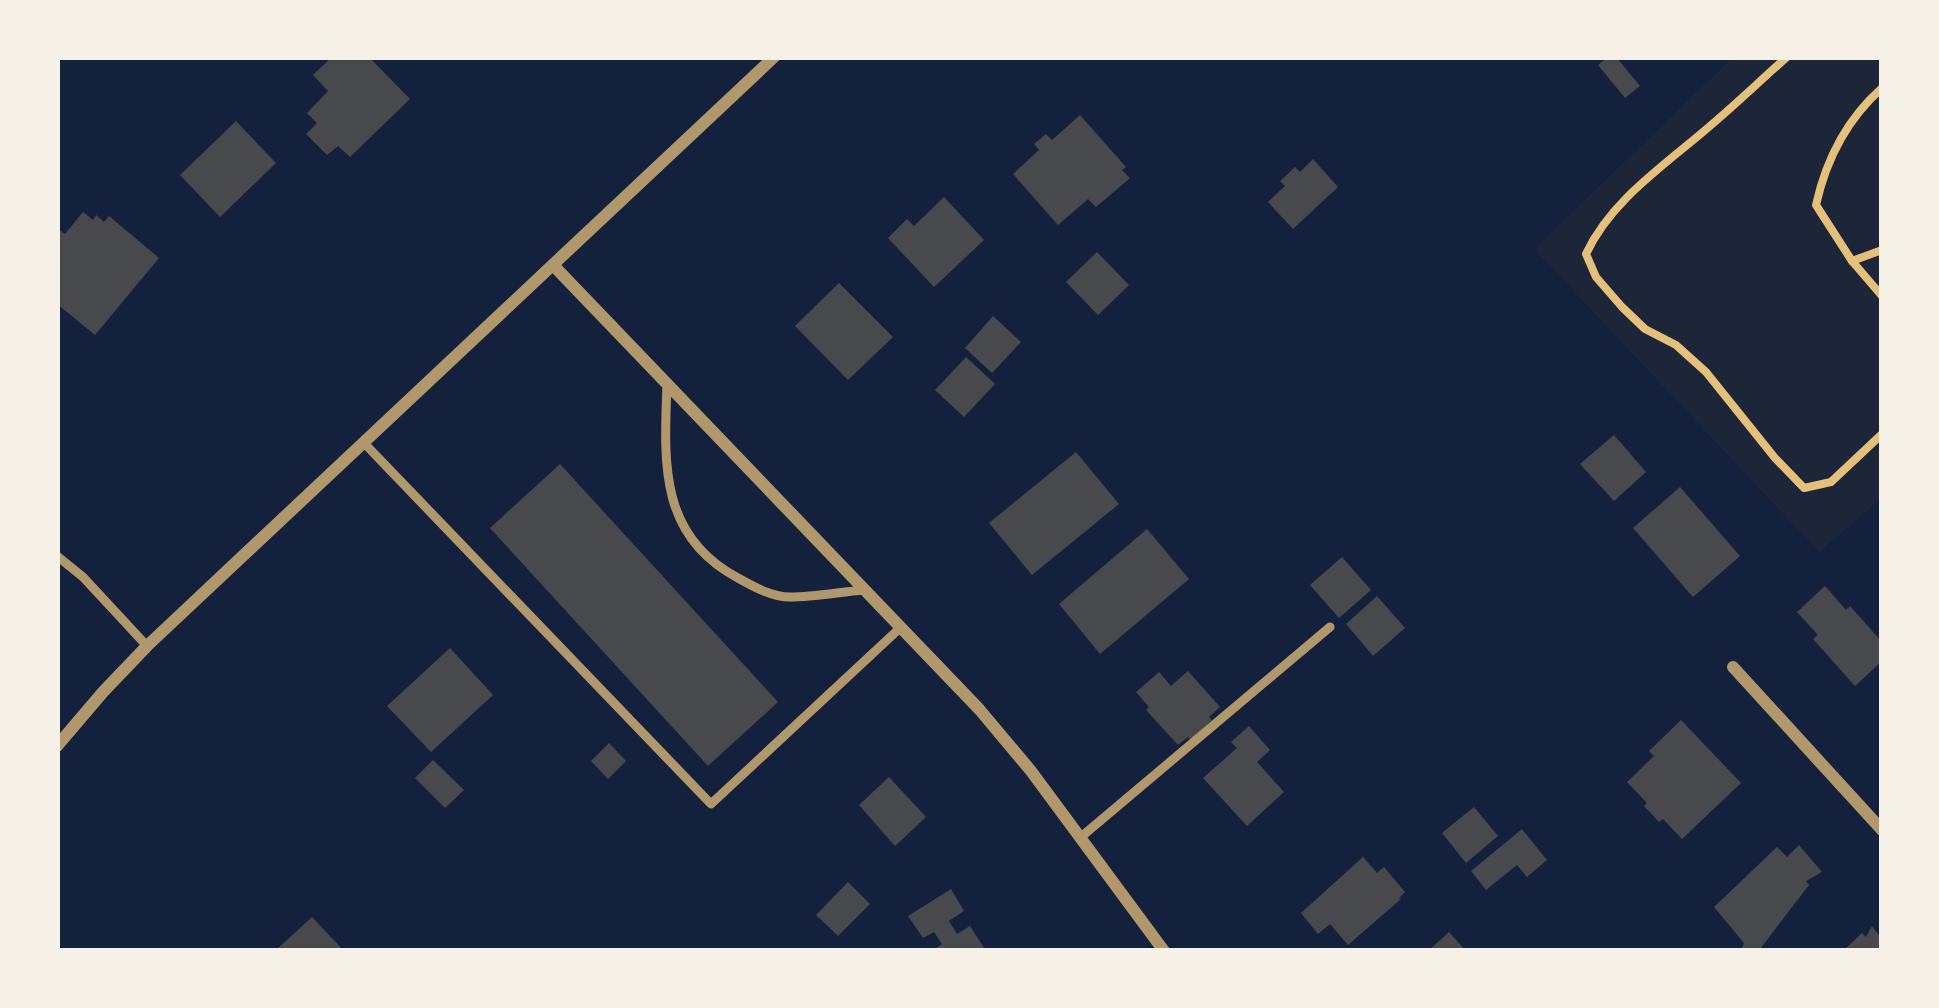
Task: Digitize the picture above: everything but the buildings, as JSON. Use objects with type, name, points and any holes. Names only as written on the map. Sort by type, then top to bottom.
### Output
[{"type":"street","points":[[57,746],[147,646],[774,57]]},
{"type":"street","points":[[553,265],[979,709],[1031,770],[1163,951]]},
{"type":"street","points":[[1733,667],[1882,830]]},
{"type":"lane","points":[[667,384],[664,452],[668,485],[680,523],[696,548],[720,569],[757,589],[786,597],[864,590]]},
{"type":"lane","points":[[364,443],[711,804],[900,628]]},
{"type":"lane","points":[[57,556],[147,646]]},
{"type":"lane","points":[[1081,837],[1330,627]]},
{"type":"path","points":[[1787,57],[1634,190],[1610,215],[1586,254],[1596,277],[1622,307],[1706,372],[1804,488],[1831,482],[1882,434]]},
{"type":"path","points":[[1882,88],[1845,128],[1821,180],[1816,205],[1852,261],[1882,296]]},
{"type":"path","points":[[1852,261],[1882,250]]},
{"type":"shaded area","points":[[1733,57],[1882,57],[1882,498],[1819,552],[1534,249]]}]
